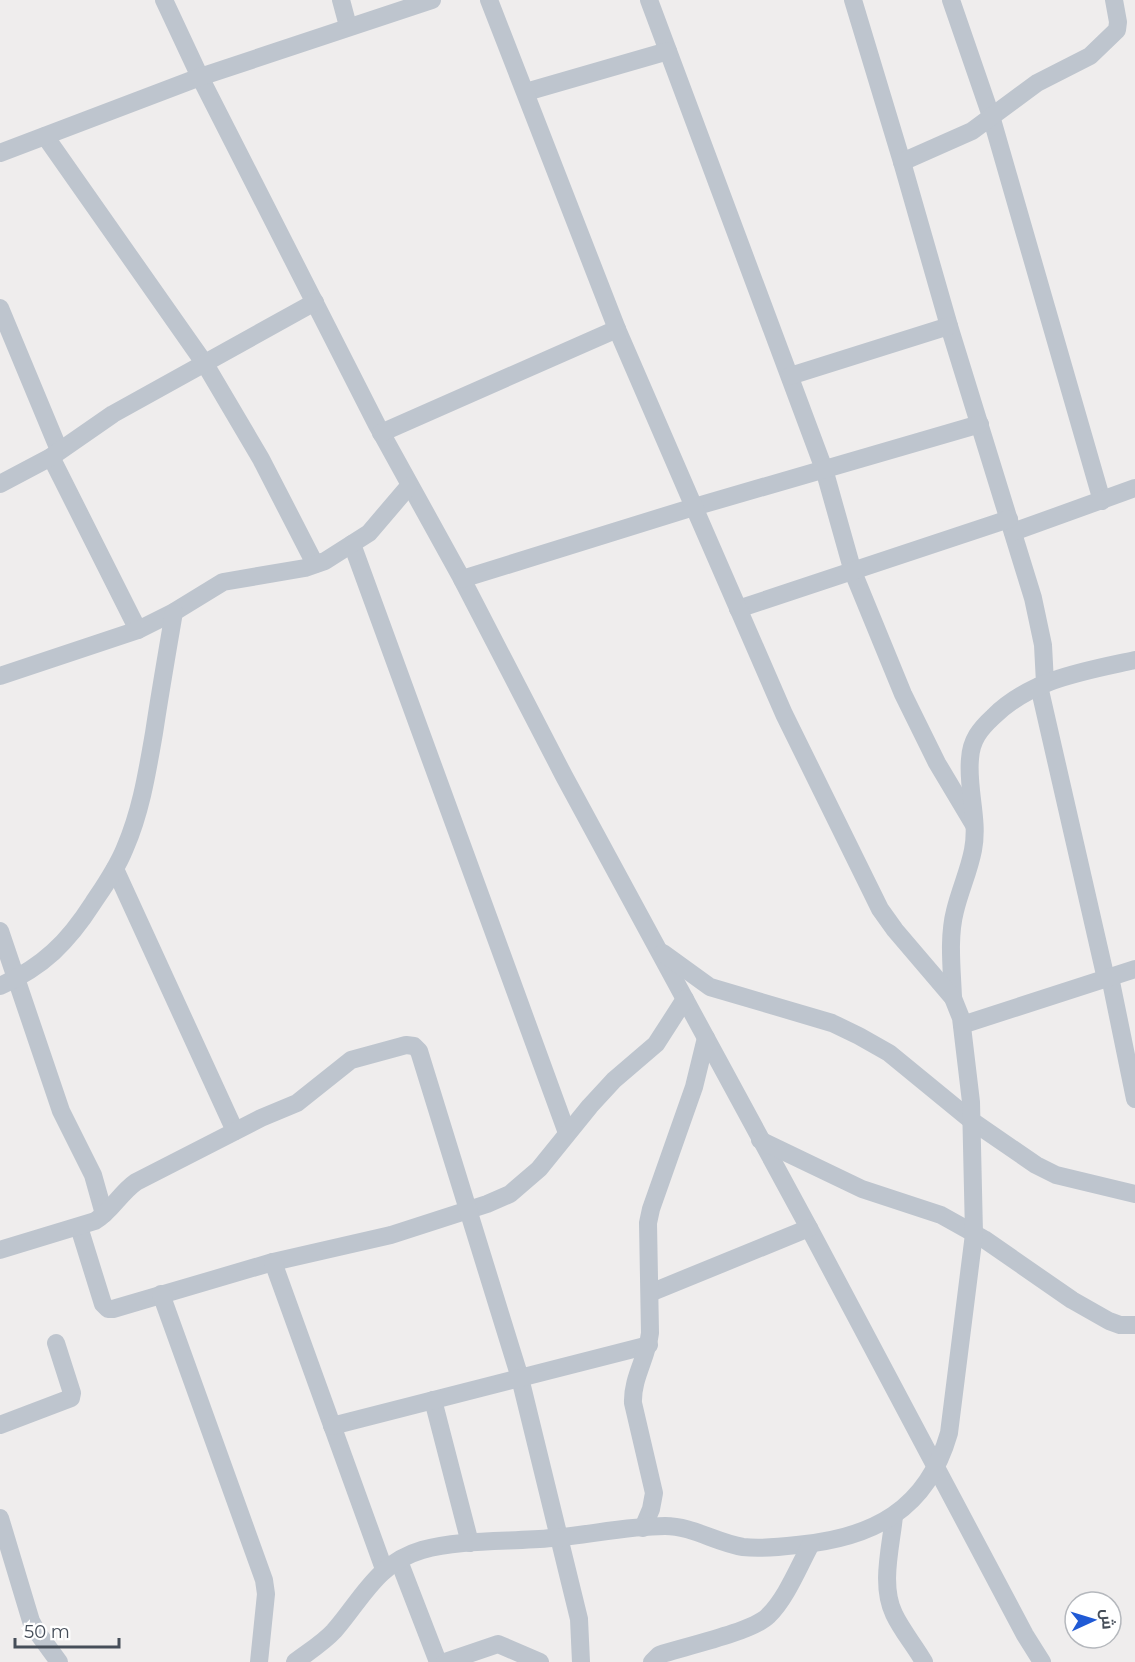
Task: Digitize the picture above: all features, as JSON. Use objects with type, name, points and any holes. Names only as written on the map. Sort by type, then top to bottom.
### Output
[{"type":"street","points":[[164,0],[200,77],[381,433],[462,579],[564,776],[809,1228],[1025,1635],[1042,1662]]},
{"type":"street","points":[[341,0],[348,26]]},
{"type":"street","points":[[0,153],[200,77],[432,0]]},
{"type":"street","points":[[489,0],[617,329],[784,714],[880,909],[953,998]]},
{"type":"street","points":[[649,0],[824,469],[853,572],[903,694],[937,763],[974,825]]},
{"type":"street","points":[[853,0],[1040,624],[1042,684],[1135,1099]]},
{"type":"street","points":[[951,0],[991,116],[1102,501]]},
{"type":"street","points":[[902,162],[972,130],[1037,83],[1090,56],[1117,30],[1114,0]]},
{"type":"street","points":[[526,92],[668,51]]},
{"type":"street","points":[[45,136],[206,364],[261,459],[315,564]]},
{"type":"street","points":[[0,484],[55,453],[113,414],[315,302]]},
{"type":"street","points":[[0,309],[55,453],[138,630]]},
{"type":"street","points":[[790,376],[949,326]]},
{"type":"street","points":[[381,433],[617,329]]},
{"type":"street","points":[[462,579],[694,507],[980,423]]},
{"type":"street","points":[[0,676],[138,630],[174,612],[223,582],[305,568],[325,561],[369,533],[410,486]]},
{"type":"street","points":[[738,609],[1011,525],[1102,501],[1135,488]]},
{"type":"street","points":[[352,544],[567,1134]]},
{"type":"street","points":[[0,986],[17,979],[50,957],[62,945],[82,921],[115,869],[137,815],[144,790],[174,612]]},
{"type":"street","points":[[295,1662],[332,1632],[374,1579],[391,1565],[419,1550],[470,1543],[560,1538],[666,1526],[744,1547],[811,1544],[854,1535],[894,1516],[906,1507],[936,1465],[944,1450],[949,1432],[974,1234],[972,1121],[962,1025],[953,998],[952,927],[954,912],[974,849],[969,762],[971,748],[980,730],[1000,710],[1021,694],[1042,684],[1082,671],[1135,660]]},
{"type":"street","points":[[115,869],[235,1131]]},
{"type":"street","points":[[0,931],[61,1111],[93,1175],[104,1214]]},
{"type":"street","points":[[658,950],[710,987],[832,1023],[860,1035],[889,1053],[972,1121],[1036,1165],[1056,1175],[1135,1194]]},
{"type":"street","points":[[962,1025],[1135,969]]},
{"type":"street","points":[[79,1227],[103,1304],[113,1309],[273,1262],[391,1235],[468,1210],[510,1194],[539,1169],[614,1080],[656,1044],[685,999]]},
{"type":"street","points":[[643,1528],[651,1509],[654,1493],[632,1391],[649,1345],[648,1223],[694,1087],[706,1038]]},
{"type":"street","points":[[0,1250],[95,1221],[136,1182],[261,1118],[297,1103],[351,1060],[406,1045],[414,1046],[419,1051],[520,1378],[579,1619],[581,1662]]},
{"type":"street","points":[[760,1140],[862,1189],[941,1215],[974,1234],[1072,1300],[1109,1321],[1120,1325],[1135,1325]]},
{"type":"street","points":[[650,1293],[809,1228]]},
{"type":"street","points":[[273,1262],[332,1426],[391,1565],[438,1662]]},
{"type":"street","points":[[161,1294],[262,1572],[266,1594],[259,1662]]},
{"type":"street","points":[[0,1425],[71,1398],[72,1393],[56,1342]]},
{"type":"street","points":[[332,1426],[649,1345]]},
{"type":"street","points":[[433,1400],[470,1543]]},
{"type":"street","points":[[894,1516],[888,1591],[893,1613],[924,1662]]},
{"type":"street","points":[[0,1518],[31,1621],[59,1662]]},
{"type":"street","points":[[652,1662],[659,1655],[753,1627],[767,1618],[778,1605],[811,1544]]},
{"type":"street","points":[[310,1662],[322,1642]]},
{"type":"street","points":[[445,1662],[498,1644],[540,1662]]}]
